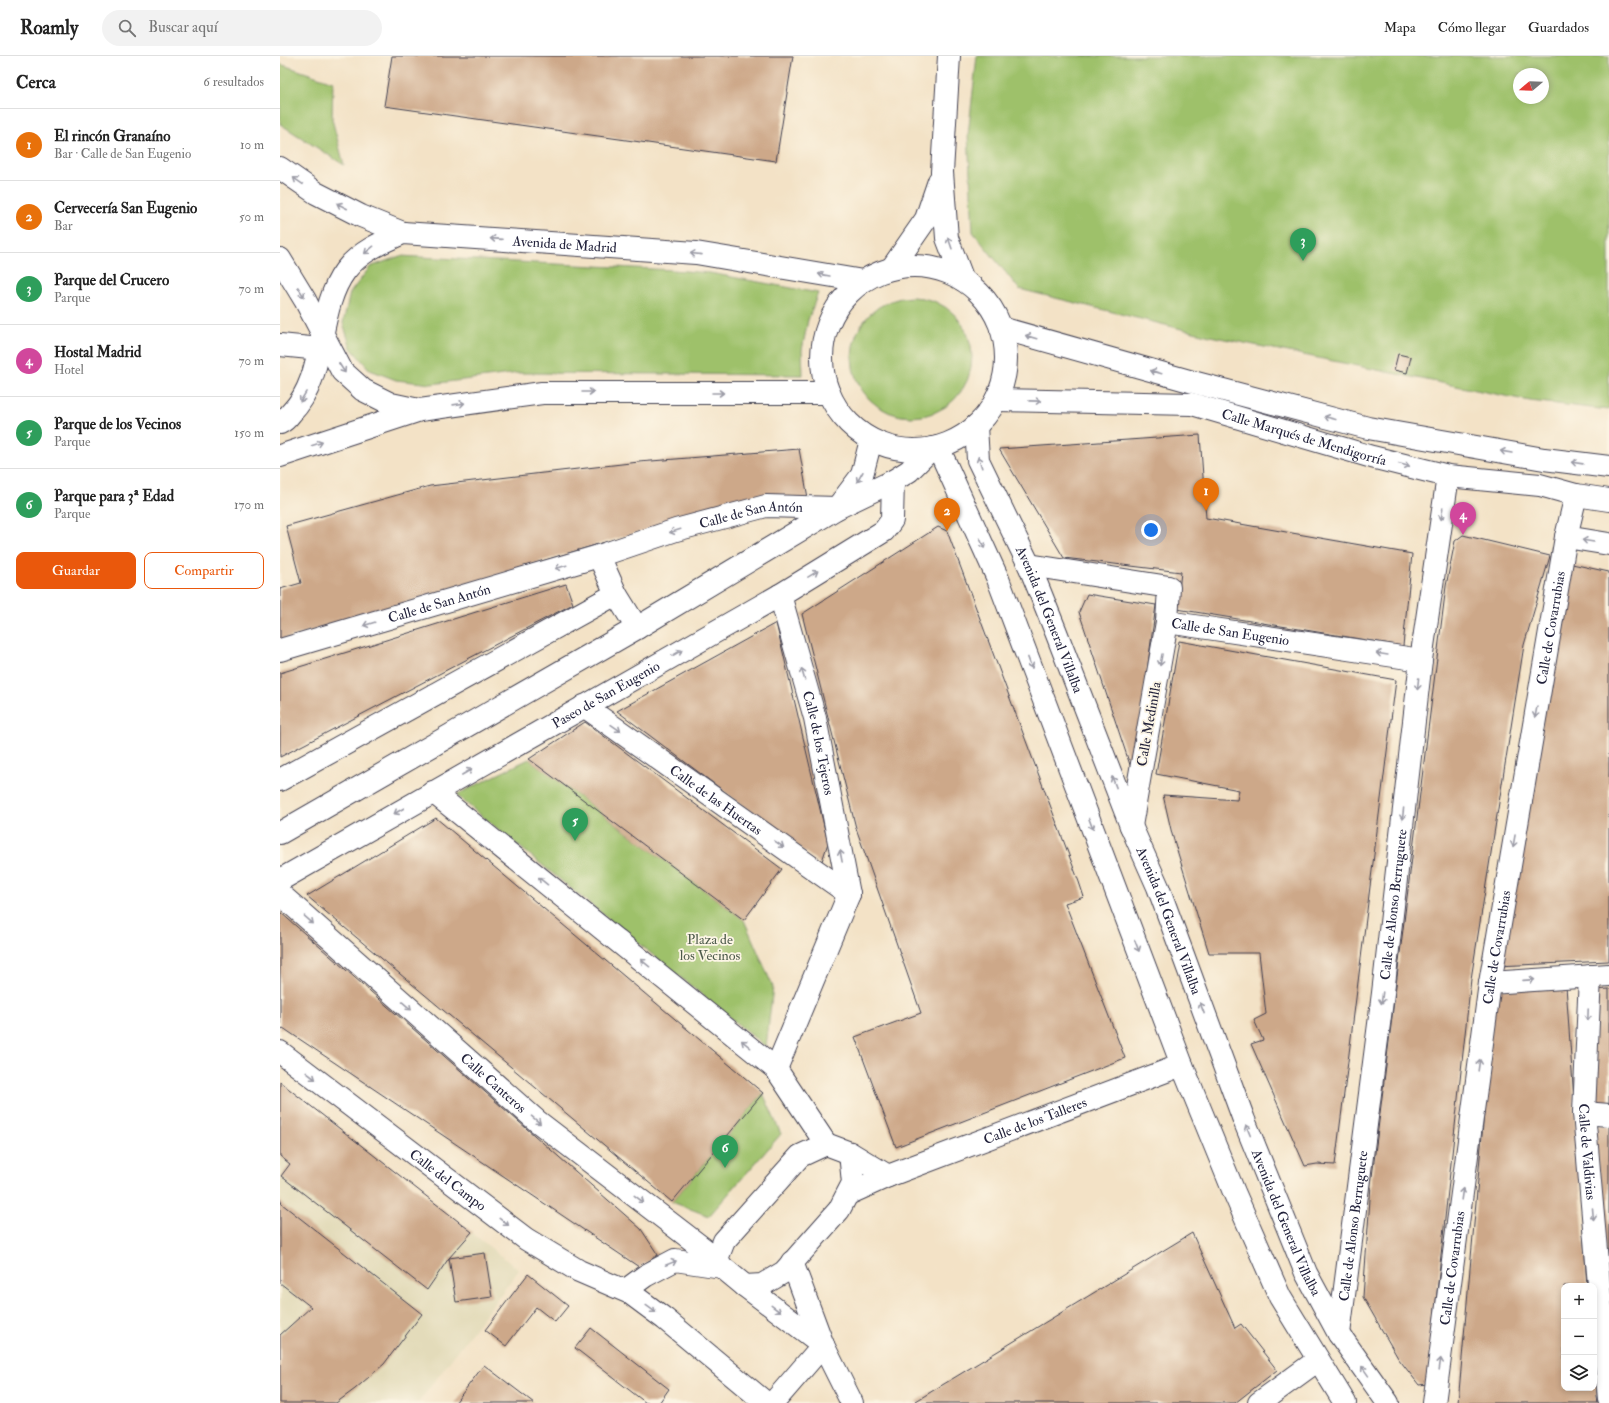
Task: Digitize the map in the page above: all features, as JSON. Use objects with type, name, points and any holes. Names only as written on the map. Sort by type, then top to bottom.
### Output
[{"type":"street","points":[[949,56],[942,172],[947,238],[963,280]]},
{"type":"street","points":[[280,168],[316,193],[361,216],[403,232]]},
{"type":"street","points":[[892,268],[926,218],[942,172]]},
{"type":"street","name":"Avenida de Madrid","points":[[280,423],[294,410],[305,395],[322,342],[333,293],[345,270],[372,246],[403,232],[696,254],[863,281]]},
{"type":"street","points":[[280,259],[322,342],[342,371],[363,390],[391,404],[420,410]]},
{"type":"street","points":[[280,834],[637,628],[837,508],[894,481],[909,471],[935,448],[964,435],[976,426],[996,400],[1004,374],[1005,350],[1001,328],[992,309],[979,293],[963,280],[934,268],[916,266],[892,268],[863,281],[840,303],[826,331],[822,347],[822,362],[829,393],[844,417],[854,428],[871,440],[891,447],[911,450],[935,448]]},
{"type":"street","name":"Calle Marqués de Mendigorría","points":[[1001,328],[1186,380],[1368,428],[1544,458],[1609,467]]},
{"type":"street","points":[[280,345],[322,342]]},
{"type":"street","points":[[280,456],[420,410],[542,393],[829,393]]},
{"type":"street","name":"Calle Marqués de Mendigorría","points":[[996,400],[1192,404],[1372,457],[1448,476],[1540,485],[1576,495],[1609,500]]},
{"type":"street","name":"Avenida del General Villalba","points":[[976,426],[978,460],[1029,565],[1131,826],[1158,888],[1244,1120],[1306,1273],[1339,1334],[1388,1403]]},
{"type":"street","points":[[837,508],[862,475],[871,440]]},
{"type":"street","points":[[935,448],[998,579],[1182,1065],[1234,1192],[1280,1297],[1345,1403]]},
{"type":"street","name":"Calle de Alonso Berruguete","points":[[1339,1334],[1383,993],[1421,660],[1448,476]]},
{"type":"street","points":[[1540,485],[1576,480],[1609,484]]},
{"type":"street","name":"Paseo de San Eugenio","points":[[280,880],[780,594],[884,531],[892,520],[894,481]]},
{"type":"street","name":"Calle de Covarrubias","points":[[1434,1403],[1490,983],[1566,537],[1576,495]]},
{"type":"street","name":"Calle de San Antón","points":[[280,650],[598,556],[676,530],[766,506],[837,508]]},
{"type":"street","points":[[1566,537],[1609,544]]},
{"type":"street","points":[[598,556],[616,594],[637,628]]},
{"type":"street","name":"Calle de San Eugenio","points":[[1029,565],[1169,587],[1167,622],[1421,660]]},
{"type":"street","points":[[280,780],[616,594]]},
{"type":"street","name":"Calle de los Tejeros","points":[[780,594],[815,718],[849,894]]},
{"type":"street","name":"Calle Medinilla","points":[[1131,826],[1167,622]]},
{"type":"street","name":"Calle de las Huertas","points":[[584,706],[849,894]]},
{"type":"street","points":[[433,792],[776,1069],[826,1144],[850,1153],[888,1176]]},
{"type":"street","name":"Calle Canteros","points":[[280,894],[536,1121],[719,1263]]},
{"type":"street","points":[[776,1069],[849,894]]},
{"type":"street","points":[[1490,983],[1599,975]]},
{"type":"street","name":"Calle de Valdivias","points":[[1599,975],[1584,1113],[1609,1399]]},
{"type":"street","name":"Calle del Campo","points":[[280,1052],[526,1239],[579,1271],[626,1290],[665,1318],[766,1403]]},
{"type":"street","name":"Calle de los Talleres","points":[[848,1194],[888,1176],[1182,1065]]},
{"type":"street","points":[[1584,1113],[1609,1115]]},
{"type":"street","points":[[800,1156],[806,1114]]},
{"type":"street","points":[[719,1263],[724,1241],[800,1156],[826,1144]]},
{"type":"street","points":[[745,1286],[762,1284],[784,1272],[839,1210],[853,1183],[850,1153]]},
{"type":"street","points":[[626,1290],[644,1276],[675,1260],[719,1263],[745,1286],[823,1345]]},
{"type":"street","points":[[792,1262],[823,1345],[852,1403]]},
{"type":"street","points":[[773,1403],[823,1345]]},
{"type":"street","points":[[1259,1403],[1318,1360]]},
{"type":"shaded area","points":[[280,1082],[519,1270],[418,1403],[280,1403]]},
{"type":"green space","points":[[977,56],[1609,56],[1609,410],[1530,401],[1210,336],[1019,289],[973,232],[968,135]]},
{"type":"green space","points":[[280,64],[333,82],[332,119],[344,165],[280,124]]},
{"type":"green space","points":[[400,256],[710,273],[818,293],[808,320],[802,350],[803,375],[519,373],[431,384],[396,380],[370,370],[351,348],[343,323],[350,293],[370,267]]},
{"type":"green space","points":[[912,297],[924,298],[935,302],[945,307],[954,315],[962,324],[967,334],[971,345],[971,369],[967,380],[962,390],[954,399],[945,407],[935,412],[924,416],[912,417],[900,416],[889,412],[879,407],[870,399],[862,390],[857,380],[853,369],[852,357],[853,345],[857,334],[862,324],[870,315],[879,307],[889,302],[900,298]]},
{"type":"green space","name":"Plaza de los Vecinos","points":[[529,759],[744,920],[773,987],[766,1047],[456,795]]},
{"type":"green space","points":[[763,1093],[781,1134],[709,1216],[672,1202]]},
{"type":"building","points":[[392,56],[793,56],[776,161],[384,106]]},
{"type":"building","points":[[1398,354],[1411,357],[1407,373],[1394,370]]},
{"type":"building","points":[[1200,435],[1206,518],[1412,554],[1403,646],[1177,609],[1181,572],[1064,558],[999,449]]},
{"type":"building","points":[[799,449],[808,498],[695,515],[280,640],[280,589],[301,583],[286,526],[430,486],[639,462]]},
{"type":"building","points":[[938,527],[947,531],[1079,882],[1084,897],[1065,903],[1125,1058],[896,1147],[855,1037],[921,1013],[856,828],[802,614]]},
{"type":"building","points":[[1463,535],[1550,556],[1524,645],[1471,979],[1427,1384],[1419,1385],[1398,1358],[1363,1297],[1371,1185],[1446,586],[1455,541]]},
{"type":"building","points":[[1572,564],[1609,572],[1609,961],[1496,966]]},
{"type":"building","points":[[566,584],[573,604],[280,757],[280,673]]},
{"type":"building","points":[[1087,594],[1156,605],[1133,774],[1079,612]]},
{"type":"building","points":[[776,623],[828,843],[821,864],[617,711]]},
{"type":"building","points":[[1179,641],[1396,680],[1335,1165],[1317,1164],[1305,1166],[1251,1044],[1263,1040],[1254,1020],[1266,1014],[1259,953],[1209,953],[1172,834],[1163,795],[1237,800],[1239,790],[1156,774]]},
{"type":"building","points":[[585,722],[782,869],[744,920],[529,759]]},
{"type":"building","points":[[436,818],[763,1093],[672,1202],[307,896]]},
{"type":"building","points":[[280,912],[641,1229],[658,1255],[639,1267],[283,1028],[280,1030]]},
{"type":"building","points":[[1566,986],[1587,1283],[1561,1283],[1561,1391],[1597,1391],[1598,1403],[1458,1403],[1495,990]]},
{"type":"building","points":[[1609,989],[1609,1105],[1593,1104],[1594,990]]},
{"type":"building","points":[[280,1082],[472,1232],[449,1258],[427,1290],[281,1176],[290,1164],[280,1156]]},
{"type":"building","points":[[1594,1125],[1609,1126],[1609,1272],[1608,1272]]},
{"type":"building","points":[[280,1199],[282,1204],[422,1314],[384,1364],[336,1403],[280,1403],[280,1335],[311,1307],[280,1283]]},
{"type":"building","points":[[1192,1233],[1235,1328],[1241,1324],[1277,1370],[1235,1403],[917,1403],[916,1401]]},
{"type":"building","points":[[485,1253],[492,1297],[456,1302],[449,1258]]},
{"type":"building","points":[[528,1274],[568,1306],[555,1322],[536,1307],[506,1346],[485,1330]]},
{"type":"building","points":[[591,1328],[669,1389],[659,1403],[646,1403],[575,1348]]},
{"type":"building","points":[[484,1365],[534,1403],[455,1403]]},
{"type":"place","name":"Parque del Crucero","points":[[1303,261]]},
{"type":"place","name":"El rincón Granaíno","points":[[1206,511]]},
{"type":"place","name":"Cervecería San Eugenio","points":[[947,531]]},
{"type":"place","name":"Hostal Madrid","points":[[1463,535]]},
{"type":"place","name":"Parque de los Vecinos","points":[[575,841]]},
{"type":"place","name":"Parque para 3ª Edad","points":[[725,1168]]}]
